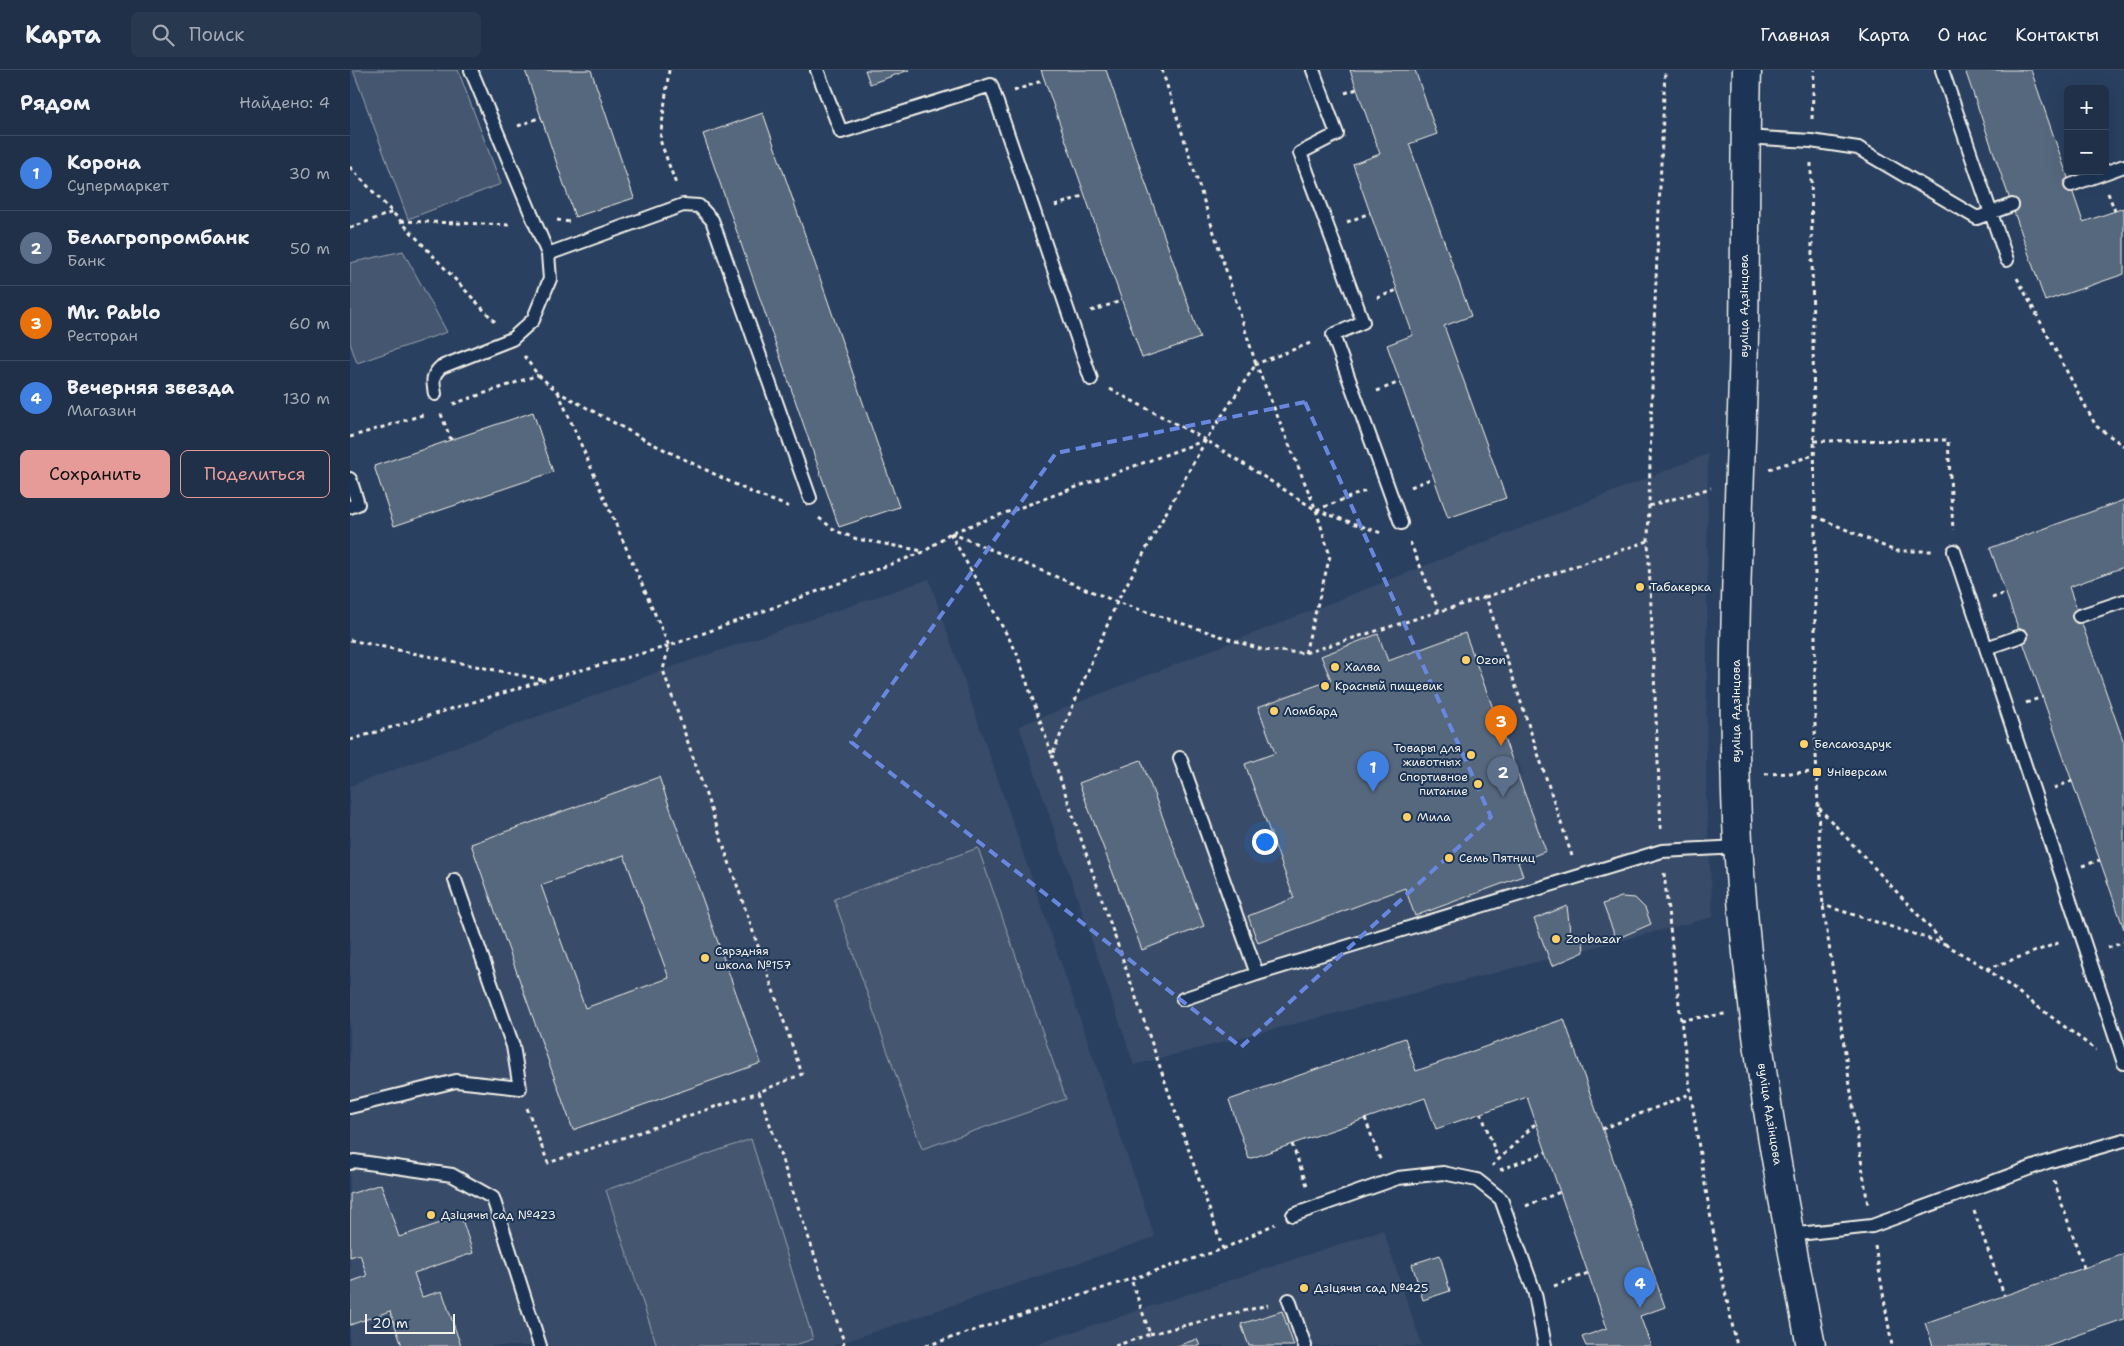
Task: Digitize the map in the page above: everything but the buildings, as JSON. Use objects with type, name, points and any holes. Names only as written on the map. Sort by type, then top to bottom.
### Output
[{"type":"main road","name":"вуліца Адзінцова","points":[[1747,70],[1744,349],[1736,549],[1736,775],[1739,847],[1754,1010],[1789,1235],[1811,1346]]},
{"type":"lane","points":[[435,394],[434,373],[440,367],[512,339],[533,320],[550,279],[548,254],[472,70]]},
{"type":"lane","points":[[817,70],[841,132],[991,86],[1091,379]]},
{"type":"lane","points":[[1313,70],[1337,134],[1300,153],[1363,322],[1333,335],[1401,523]]},
{"type":"lane","points":[[1942,70],[2007,260]]},
{"type":"lane","points":[[1745,137],[1858,148],[1977,218],[2012,206]]},
{"type":"lane","points":[[2070,185],[2124,166]]},
{"type":"lane","points":[[548,254],[683,205],[699,206],[712,220],[810,498]]},
{"type":"lane","points":[[350,480],[358,504],[350,507]]},
{"type":"lane","points":[[1954,551],[2124,1063]]},
{"type":"lane","points":[[2079,616],[2124,601]]},
{"type":"lane","points":[[1986,648],[2021,636]]},
{"type":"lane","points":[[1180,758],[1257,974]]},
{"type":"lane","points":[[1183,1000],[1257,974],[1662,851],[1739,847]]},
{"type":"lane","points":[[350,1107],[456,1082],[520,1088],[513,1046],[455,880]]},
{"type":"lane","points":[[1789,1235],[1872,1226],[2047,1162],[2124,1140]]},
{"type":"lane","points":[[350,1163],[354,1161],[452,1174],[493,1198],[540,1346]]},
{"type":"lane","points":[[1293,1215],[1398,1178],[1443,1173],[1477,1180],[1502,1198],[1534,1294],[1545,1346]]},
{"type":"lane","points":[[1289,1300],[1305,1346]]},
{"type":"path","points":[[669,70],[660,140],[677,184],[669,188]]},
{"type":"path","points":[[1162,70],[1256,364],[1316,510],[1330,556],[1304,653]]},
{"type":"path","points":[[1665,70],[1652,349],[1648,541],[1662,851],[1690,1094],[1708,1210],[1737,1346]]},
{"type":"path","points":[[1814,70],[1811,142],[1817,772],[1823,905],[1892,1346]]},
{"type":"path","points":[[995,98],[1044,80]]},
{"type":"path","points":[[350,167],[512,339],[538,374],[558,392],[658,446],[755,494],[792,508]]},
{"type":"path","points":[[1034,213],[1084,195]]},
{"type":"path","points":[[350,228],[393,212]]},
{"type":"path","points":[[400,221],[533,220],[571,222]]},
{"type":"path","points":[[2007,260],[2096,426],[2124,446]]},
{"type":"path","points":[[1070,318],[1122,301]]},
{"type":"path","points":[[1052,755],[1117,602],[1206,440],[1256,364],[1333,335]]},
{"type":"path","points":[[1091,379],[1206,440],[1316,510],[1384,534]]},
{"type":"path","points":[[520,1088],[548,1163],[759,1092],[802,1074],[663,670],[669,646],[558,392]]},
{"type":"path","points":[[439,409],[451,440]]},
{"type":"path","points":[[350,740],[545,680],[669,646],[924,552],[950,533],[1206,440]]},
{"type":"path","points":[[1814,442],[1948,440],[1954,551],[1895,551],[1815,516]]},
{"type":"path","points":[[1316,510],[1386,483]]},
{"type":"path","points":[[1649,506],[1693,494]]},
{"type":"path","points":[[811,514],[820,518],[836,532],[857,539],[924,552]]},
{"type":"path","points":[[1401,523],[1439,611]]},
{"type":"path","points":[[950,533],[1117,602],[1263,650],[1304,653],[1486,597],[1648,541]]},
{"type":"path","points":[[950,533],[1016,651],[1223,1248]]},
{"type":"path","points":[[1402,540],[1410,544]]},
{"type":"path","points":[[1486,597],[1578,875]]},
{"type":"path","points":[[350,640],[545,680]]},
{"type":"path","points":[[1736,775],[1817,772]]},
{"type":"path","points":[[1818,807],[1945,944]]},
{"type":"path","points":[[1823,905],[1945,944],[1987,969],[2101,1054]]},
{"type":"path","points":[[1987,969],[2081,934]]},
{"type":"path","points":[[1681,1020],[1754,1010]]},
{"type":"path","points":[[759,1092],[844,1342],[843,1346]]},
{"type":"path","points":[[1602,1129],[1690,1094]]},
{"type":"path","points":[[1481,1113],[1498,1159]]},
{"type":"path","points":[[1365,1118],[1387,1181]]},
{"type":"path","points":[[1477,1180],[1536,1123]]},
{"type":"path","points":[[1292,1144],[1314,1207]]},
{"type":"path","points":[[1477,1180],[1546,1152]]},
{"type":"path","points":[[2047,1162],[2084,1268]]},
{"type":"path","points":[[1506,1213],[1560,1192]]},
{"type":"path","points":[[1968,1192],[2004,1295]]},
{"type":"path","points":[[926,1346],[1223,1248],[1293,1215]]},
{"type":"path","points":[[1534,1294],[1588,1273]]},
{"type":"path","points":[[1130,1279],[1150,1334]]},
{"type":"path","points":[[1115,1346],[1150,1334],[1289,1300]]},
{"type":"highlighted area","points":[[1305,402],[1491,817],[1241,1047],[851,742],[1056,453]]},
{"type":"shaded area","points":[[353,70],[458,70],[501,184],[408,219]]},
{"type":"shaded area","points":[[403,251],[447,332],[357,363],[350,343],[350,263]]},
{"type":"shaded area","points":[[1708,454],[1706,796],[1713,917],[1134,1065],[1019,726]]},
{"type":"shaded area","name":"Сярэдняя школа №157","points":[[929,579],[1155,1237],[832,1346],[350,1346],[350,786],[663,670]]},
{"type":"shaded area","points":[[978,848],[1066,1099],[922,1149],[834,899]]},
{"type":"shaded area","points":[[751,1139],[813,1339],[792,1346],[657,1346],[606,1190]]},
{"type":"shaded area","name":"Дзіцячы сад №425","points":[[1383,1230],[1422,1346],[1030,1346]]},
{"type":"place","name":"Табакерка","points":[[1640,587]]},
{"type":"place","name":"Ozon","points":[[1466,660]]},
{"type":"place","name":"Халва","points":[[1335,667]]},
{"type":"place","name":"Красный пищевик","points":[[1325,686]]},
{"type":"place","name":"Ломбард","points":[[1274,711]]},
{"type":"place","name":"Белсаюздрук","points":[[1804,744]]},
{"type":"place","name":"Mr. Pablo","points":[[1501,746]]},
{"type":"place","name":"Товары для животных","points":[[1471,755]]},
{"type":"place","name":"Універсам","points":[[1817,772]]},
{"type":"place","name":"Спортивное питание","points":[[1478,784]]},
{"type":"place","name":"Корона","points":[[1373,792]]},
{"type":"place","name":"Белагропромбанк","points":[[1503,797]]},
{"type":"place","name":"Мила","points":[[1407,817]]},
{"type":"place","name":"Семь Пятниц","points":[[1449,858]]},
{"type":"place","name":"Zoobazar","points":[[1556,939]]},
{"type":"place","name":"Сярэдняя школа №157","points":[[705,958]]},
{"type":"place","name":"Дзіцячы сад №423","points":[[431,1215]]},
{"type":"place","name":"Дзіцячы сад №425","points":[[1304,1288]]},
{"type":"place","name":"Вечерняя звезда","points":[[1640,1308]]}]
